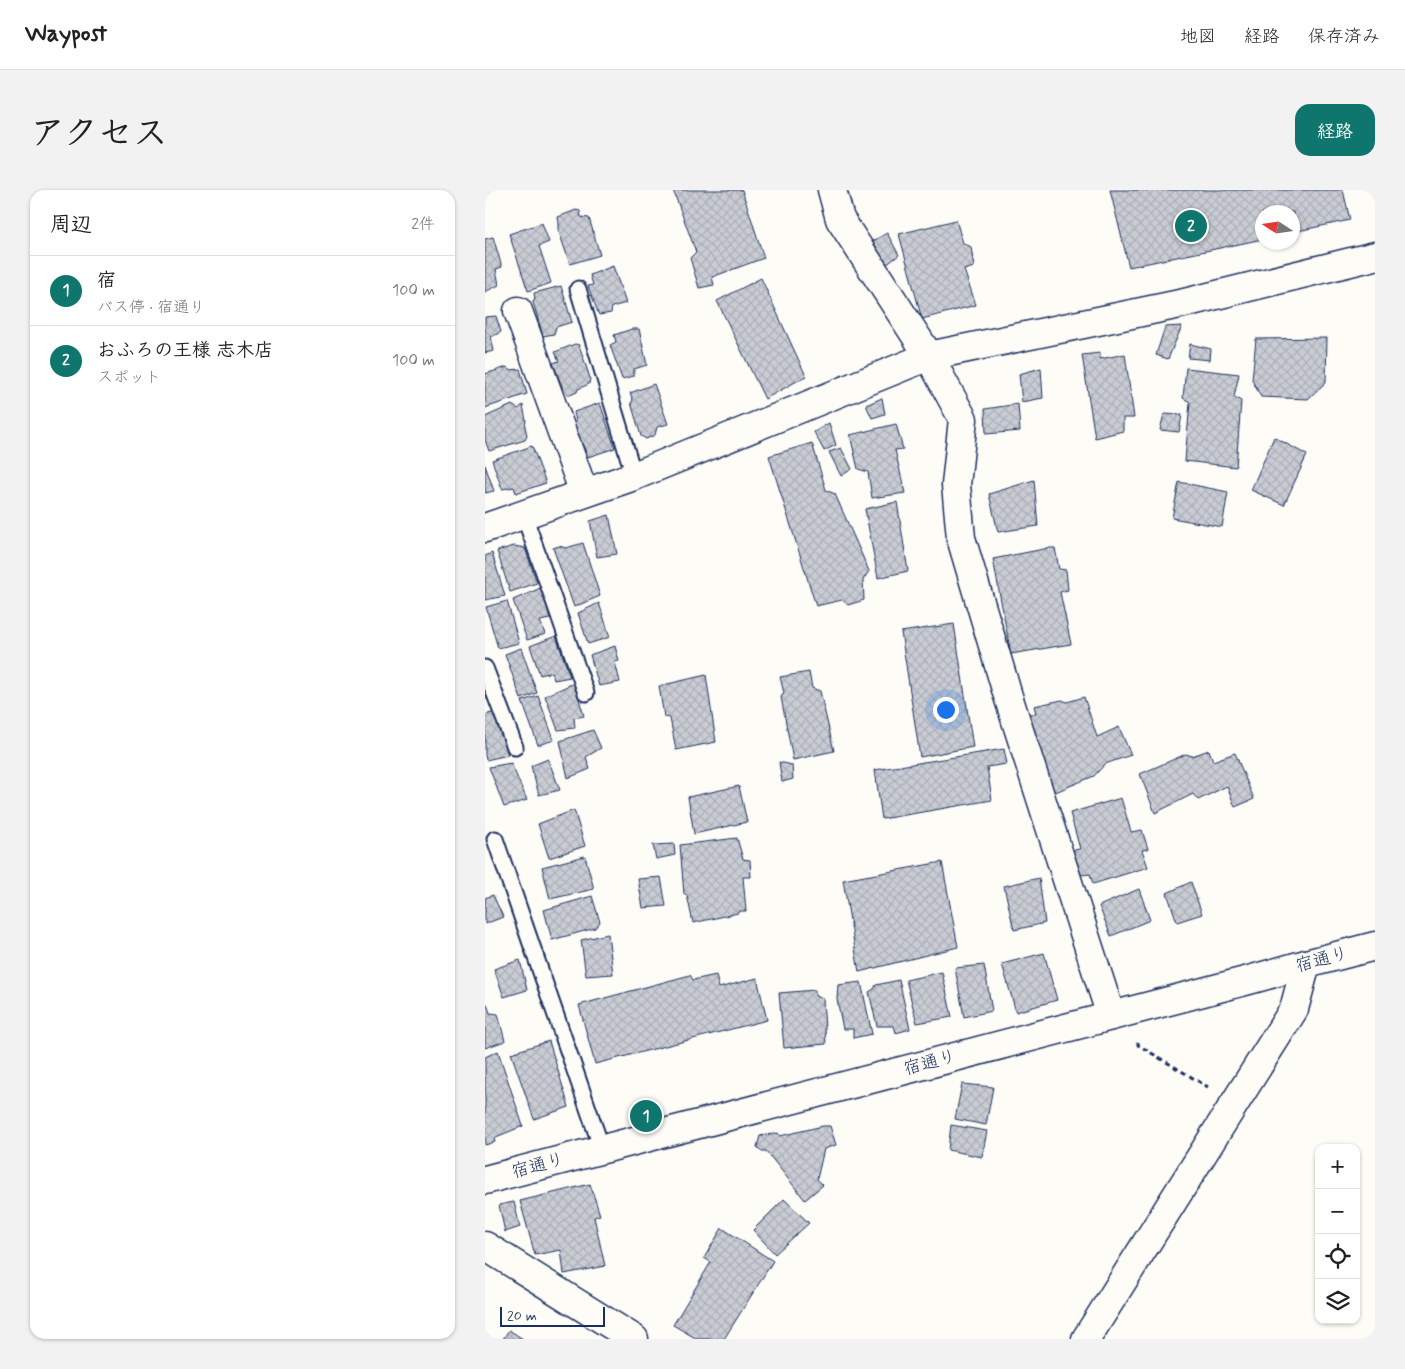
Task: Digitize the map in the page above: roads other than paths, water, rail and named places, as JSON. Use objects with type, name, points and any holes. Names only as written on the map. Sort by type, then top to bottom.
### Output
[{"type":"street","points":[[832,190],[840,219],[929,356],[963,419],[956,485],[961,538],[1009,696],[1111,1016]]},
{"type":"street","points":[[485,528],[634,476],[929,356],[1180,304],[1375,256]]},
{"type":"street","points":[[518,311],[584,493]]},
{"type":"street","name":"宿通り","points":[[485,1180],[1375,946]]},
{"type":"street","points":[[1085,1339],[1293,1009],[1306,964]]},
{"type":"street","points":[[485,1246],[634,1339]]},
{"type":"lane","points":[[578,288],[634,476]]},
{"type":"lane","points":[[524,514],[586,693]]},
{"type":"lane","points":[[485,668],[515,747]]},
{"type":"lane","points":[[495,839],[603,1149]]},
{"type":"place","name":"おふろの王様 志木店","points":[[1191,226]]},
{"type":"place","name":"宿","points":[[646,1116]]}]
